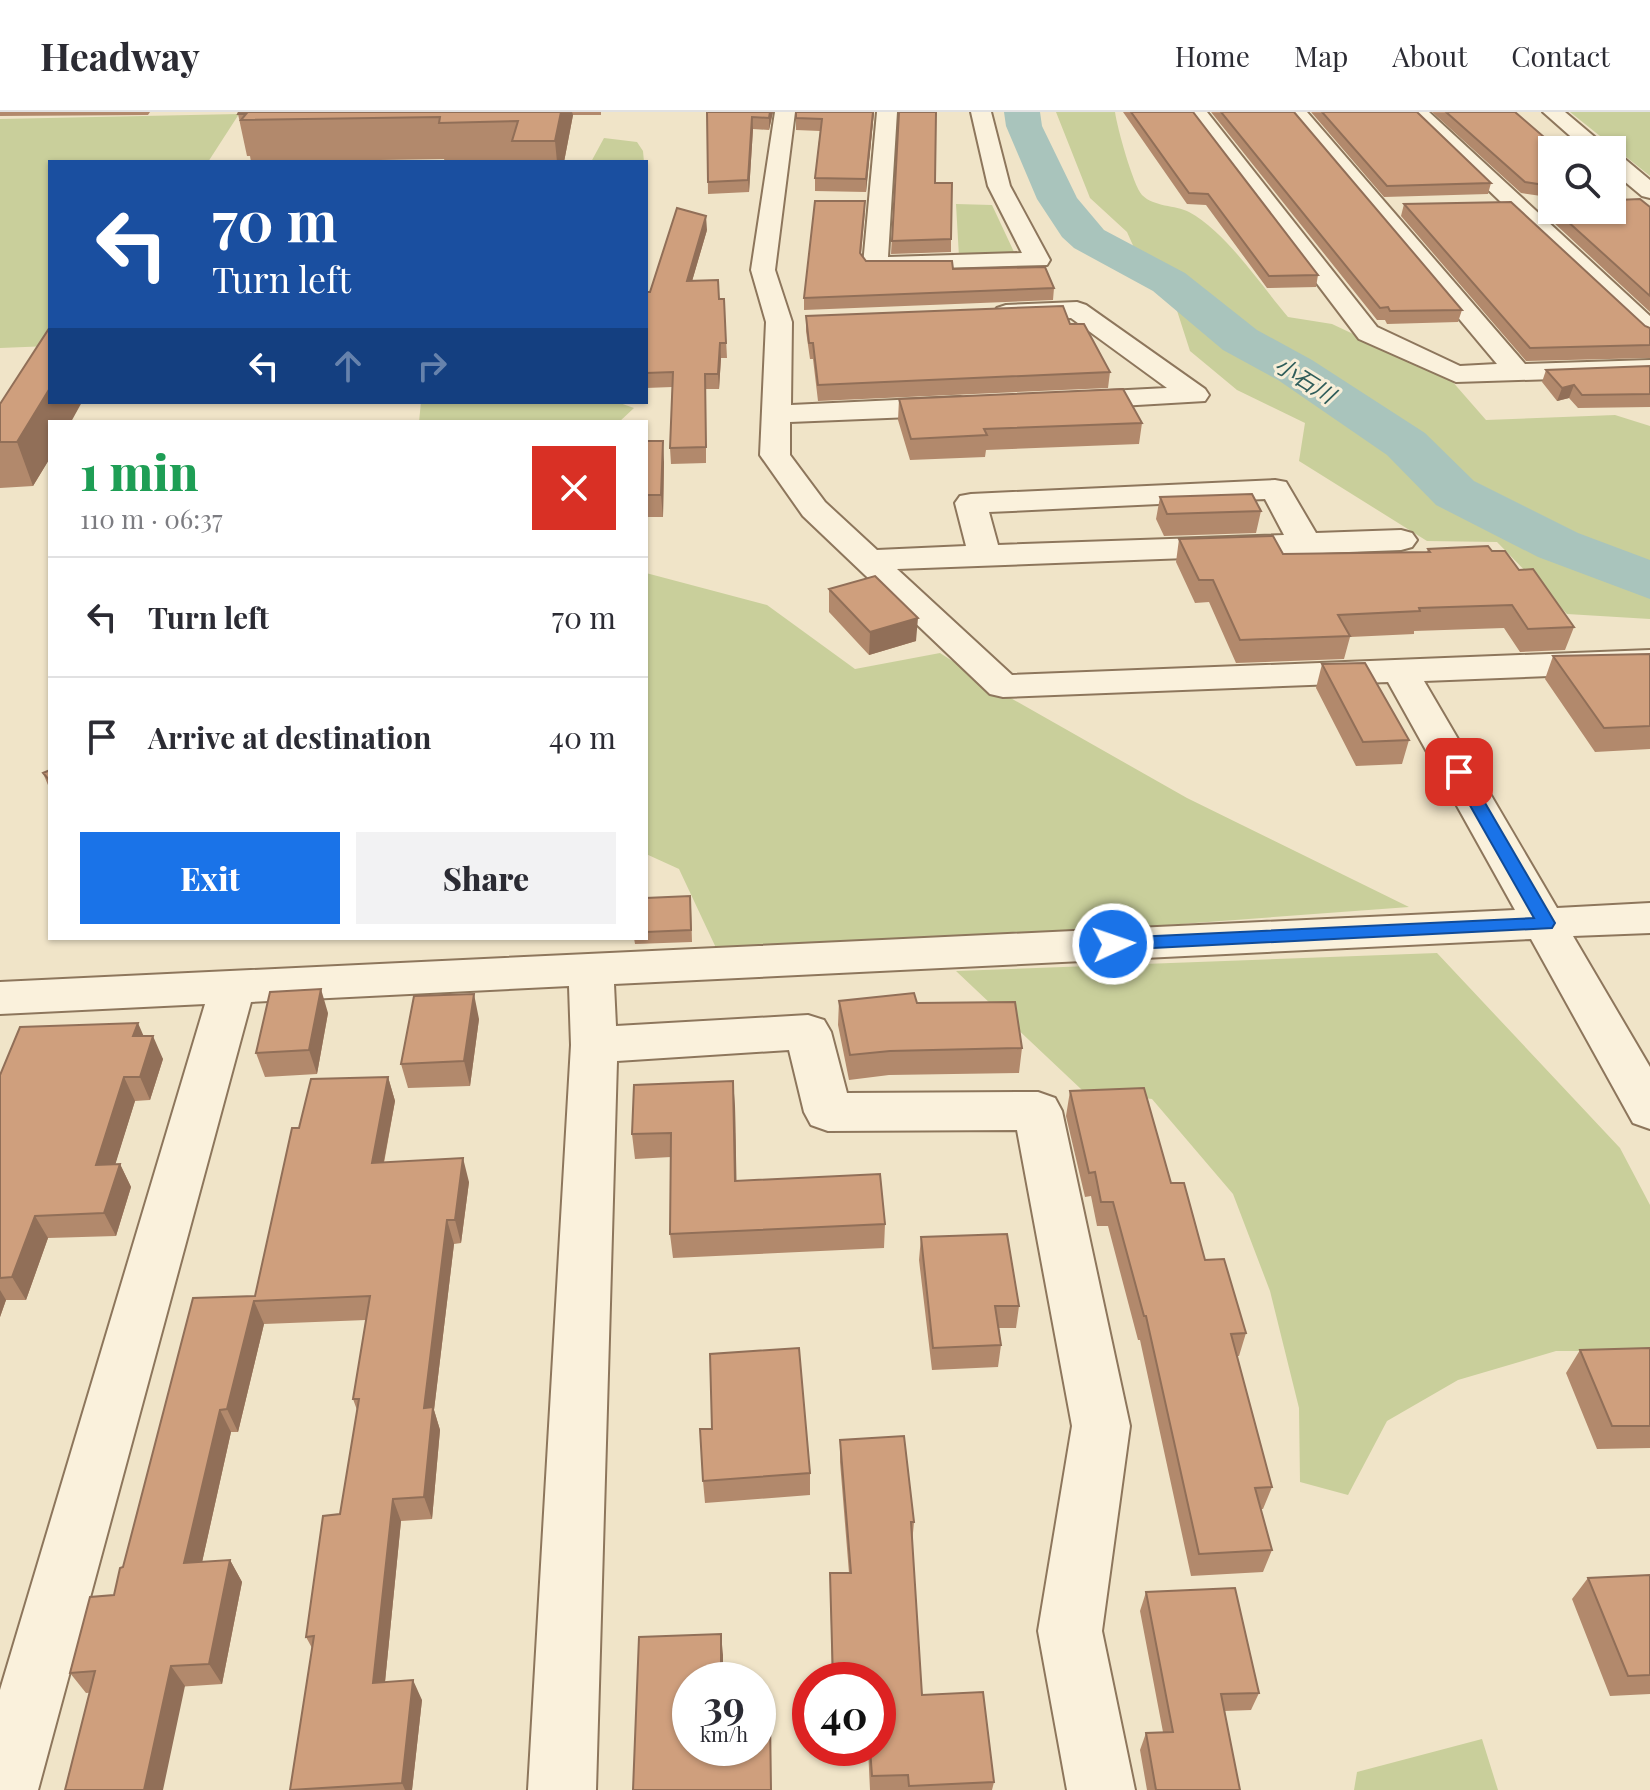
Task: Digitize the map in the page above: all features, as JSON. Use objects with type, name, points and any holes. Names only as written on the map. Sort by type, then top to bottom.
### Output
[{"type":"street","points":[[785,112],[788,203],[763,270],[795,321],[774,414],[775,455],[814,509],[1003,686],[1650,661]]},
{"type":"street","points":[[887,112],[875,265],[1038,260],[999,186],[981,112]]},
{"type":"street","points":[[1197,112],[1368,333],[1456,374],[1650,368]]},
{"type":"street","points":[[1296,112],[1381,207],[1518,372]]},
{"type":"street","points":[[1417,112],[1650,330]]},
{"type":"street","points":[[1553,112],[1582,136]]},
{"type":"street","points":[[1626,171],[1650,191]]},
{"type":"street","points":[[1626,201],[1650,201]]},
{"type":"street","points":[[851,203],[879,202]]},
{"type":"street","points":[[1485,204],[1538,202]]},
{"type":"street","points":[[1381,207],[1410,206]]},
{"type":"street","points":[[983,314],[1077,310],[1195,395],[1039,402]]},
{"type":"street","points":[[774,414],[992,404]]},
{"type":"street","points":[[984,555],[971,503],[1275,489],[1305,543]]},
{"type":"street","points":[[867,560],[1401,540]]},
{"type":"street","points":[[1401,672],[1650,1110]]},
{"type":"street","points":[[0,998],[1650,918]]},
{"type":"street","points":[[562,1790],[594,1045],[591,968]]},
{"type":"street","points":[[4,1790],[233,986]]},
{"type":"street","points":[[594,1045],[808,1032],[828,1112],[1038,1111],[1101,1426],[1070,1631],[1101,1790]]},
{"type":"green space","points":[[1056,112],[1115,112],[1130,168],[1142,195],[1152,202],[1189,212],[1203,221],[1229,245],[1288,317],[1332,324],[1451,380],[1486,420],[1615,415],[1650,426],[1650,619],[1567,614],[1497,542],[1427,541],[1299,461],[1305,423],[1237,390],[1190,351],[1171,292],[1140,261],[1127,232],[1090,198]]},
{"type":"green space","points":[[1570,112],[1650,112],[1650,176],[1626,157],[1626,136],[1600,136]]},
{"type":"green space","points":[[239,114],[209,160],[48,160],[48,346],[0,348],[0,119]]},
{"type":"green space","points":[[604,138],[637,142],[643,151],[644,160],[592,160]]},
{"type":"green space","points":[[956,204],[992,205],[1014,252],[1008,255],[959,257]]},
{"type":"green space","points":[[421,404],[623,404],[634,408],[621,420],[419,420]]},
{"type":"green space","points":[[648,574],[767,605],[855,669],[940,653],[1007,696],[1187,798],[1409,907],[925,943],[717,950],[679,869],[648,855]]},
{"type":"green space","points":[[1437,953],[1620,1148],[1650,1205],[1650,1351],[1556,1351],[1458,1380],[1387,1421],[1348,1495],[1300,1482],[1299,1408],[1270,1291],[1233,1194],[1152,1099],[1082,1090],[956,971]]},
{"type":"green space","points":[[1482,1739],[1498,1790],[1354,1790],[1357,1772]]},
{"type":"building","points":[[239,112],[561,112],[555,141],[512,141],[518,121],[439,123],[440,117],[241,120],[246,114]]},
{"type":"building","points":[[707,112],[770,112],[769,118],[752,117],[748,180],[708,182]]},
{"type":"building","points":[[796,112],[873,112],[866,179],[815,178],[822,119],[796,118]]},
{"type":"building","points":[[899,112],[936,112],[935,183],[952,183],[951,239],[892,241]]},
{"type":"building","points":[[1131,112],[1193,112],[1318,275],[1269,276],[1208,194],[1189,193]]},
{"type":"building","points":[[1221,112],[1294,112],[1462,310],[1390,311],[1388,307],[1380,308]]},
{"type":"building","points":[[1322,112],[1417,112],[1491,183],[1387,186]]},
{"type":"building","points":[[1446,112],[1515,112],[1543,136],[1538,136],[1538,184],[1525,182]]},
{"type":"building","points":[[1640,199],[1650,207],[1650,296],[1570,224],[1626,224],[1626,200]]},
{"type":"building","points":[[815,201],[865,201],[860,253],[866,261],[952,261],[953,269],[1045,267],[1054,288],[804,298]]},
{"type":"building","points":[[1511,202],[1650,328],[1650,345],[1530,348],[1404,204]]},
{"type":"building","points":[[677,208],[706,216],[687,281],[718,280],[719,299],[724,299],[726,343],[720,343],[718,374],[705,374],[706,447],[670,448],[673,372],[648,373],[650,292]]},
{"type":"building","points":[[1063,306],[1070,324],[1084,324],[1110,372],[818,385],[806,316]]},
{"type":"building","points":[[48,330],[48,391],[17,442],[0,442],[0,404]]},
{"type":"building","points":[[1650,366],[1650,394],[1582,395],[1574,385],[1562,388],[1546,370]]},
{"type":"building","points":[[1123,389],[1142,423],[984,429],[987,435],[911,439],[899,399]]},
{"type":"building","points":[[648,441],[663,441],[661,495],[648,495]]},
{"type":"building","points":[[1252,494],[1261,511],[1167,514],[1160,497]]},
{"type":"building","points":[[1273,536],[1283,554],[1430,552],[1428,549],[1488,546],[1492,551],[1505,551],[1519,570],[1533,569],[1574,627],[1528,629],[1512,605],[1419,608],[1420,611],[1338,615],[1350,636],[1240,640],[1213,580],[1199,580],[1179,539]]},
{"type":"building","points":[[875,576],[918,618],[870,632],[829,589]]},
{"type":"building","points":[[1650,654],[1650,726],[1604,728],[1553,656]]},
{"type":"building","points":[[1365,663],[1409,740],[1363,742],[1322,664]]},
{"type":"building","points":[[690,896],[691,930],[648,932],[648,898]]},
{"type":"building","points":[[321,989],[309,1050],[256,1053],[270,992]]},
{"type":"building","points":[[914,993],[917,1003],[1015,1002],[1022,1048],[850,1055],[839,1001]]},
{"type":"building","points":[[474,994],[464,1061],[401,1064],[414,996]]},
{"type":"building","points":[[138,1023],[133,1036],[153,1036],[140,1077],[124,1077],[96,1165],[120,1164],[104,1213],[35,1216],[12,1277],[0,1278],[0,1075],[20,1027]]},
{"type":"building","points":[[388,1077],[372,1163],[463,1158],[455,1220],[447,1220],[424,1408],[433,1407],[424,1497],[393,1499],[373,1683],[413,1680],[402,1783],[290,1790],[314,1636],[306,1637],[323,1516],[340,1514],[359,1399],[353,1399],[370,1296],[254,1301],[227,1409],[220,1410],[184,1563],[230,1560],[209,1664],[171,1666],[144,1790],[65,1790],[95,1671],[70,1673],[90,1597],[114,1595],[193,1298],[255,1296],[292,1128],[299,1128],[311,1079]]},
{"type":"building","points":[[733,1081],[735,1181],[880,1174],[885,1224],[670,1234],[671,1133],[632,1134],[634,1085]]},
{"type":"building","points":[[1144,1088],[1171,1183],[1184,1183],[1205,1260],[1224,1259],[1246,1333],[1231,1334],[1272,1487],[1255,1488],[1272,1550],[1199,1554],[1146,1316],[1113,1202],[1101,1202],[1095,1172],[1089,1173],[1070,1091]]},
{"type":"building","points":[[1007,1234],[1019,1306],[995,1306],[1001,1345],[933,1348],[921,1237]]},
{"type":"building","points":[[799,1348],[810,1473],[703,1481],[700,1429],[712,1429],[710,1354]]},
{"type":"building","points":[[1650,1348],[1650,1426],[1612,1426],[1580,1350]]},
{"type":"building","points":[[904,1436],[914,1522],[911,1522],[922,1695],[983,1692],[994,1782],[909,1786],[908,1775],[872,1776],[871,1766],[896,1766],[896,1662],[832,1662],[830,1573],[851,1573],[840,1440]]},
{"type":"building","points":[[1650,1575],[1650,1675],[1628,1676],[1588,1578]]},
{"type":"building","points":[[1235,1588],[1259,1693],[1221,1694],[1240,1790],[1156,1790],[1146,1733],[1173,1732],[1146,1592]]},
{"type":"building","points":[[721,1634],[721,1662],[672,1662],[672,1766],[771,1766],[771,1790],[633,1790],[639,1637]]},
{"type":"waterway","name":"小石川","points":[[1022,112],[1024,126],[1057,199],[1077,228],[1089,239],[1169,282],[1240,340],[1295,370],[1406,444],[1455,493],[1558,545],[1650,581]]},
{"type":"route","points":[[1113,944],[1546,923],[1459,772]]}]
